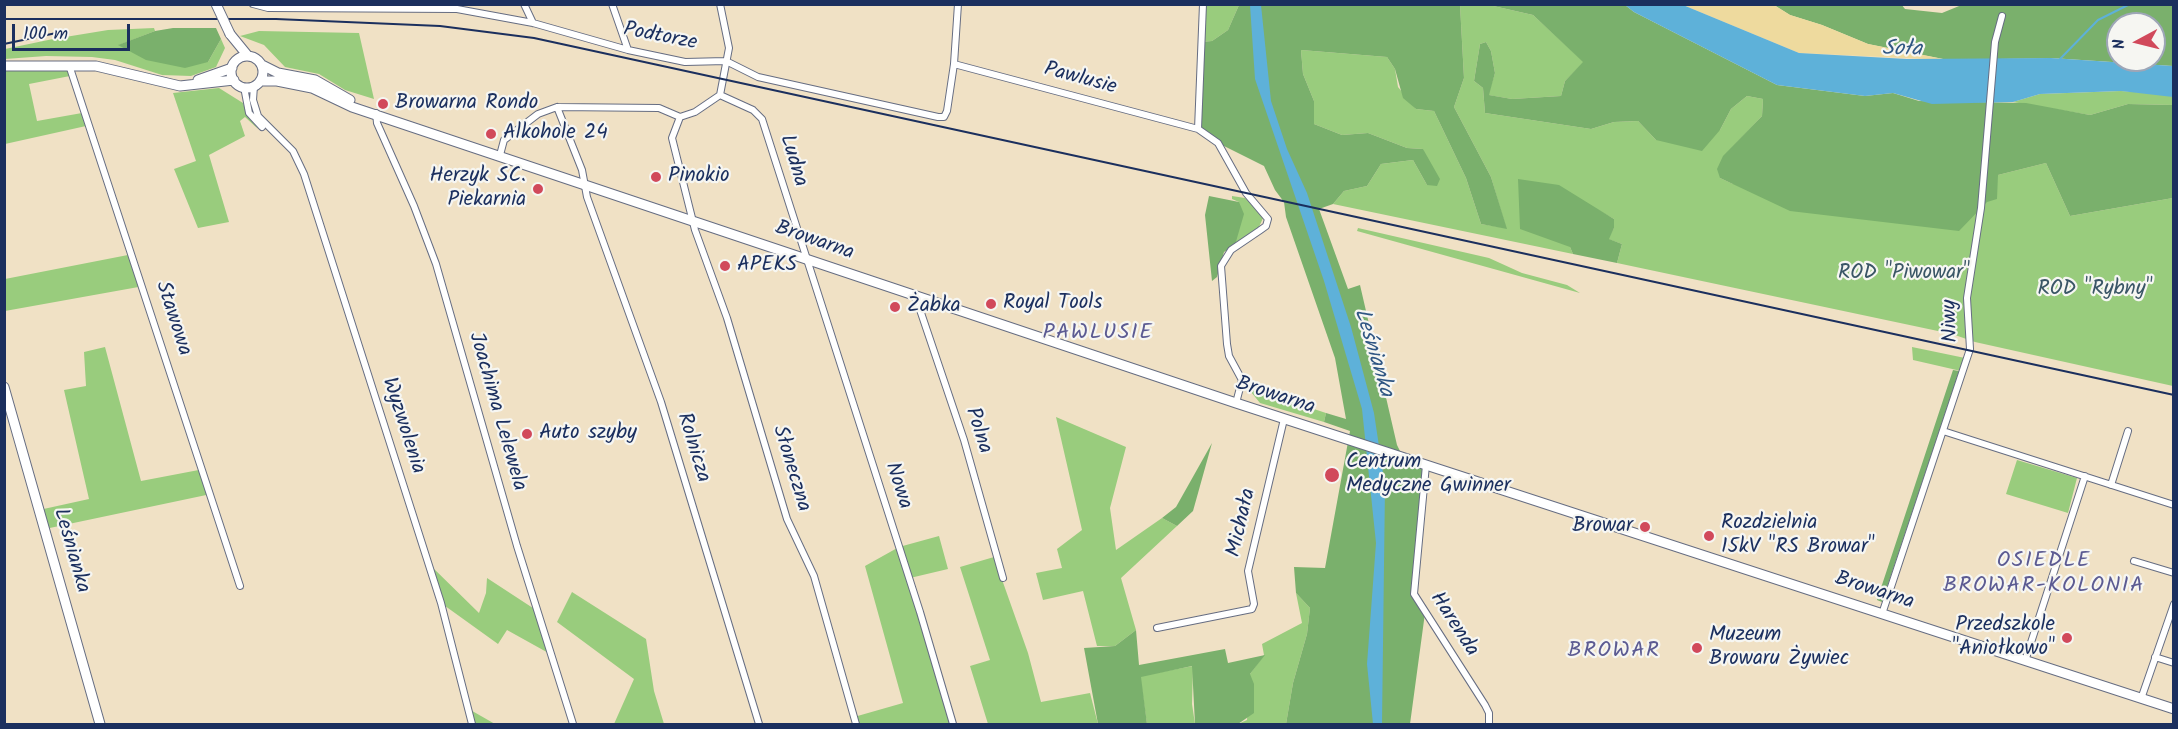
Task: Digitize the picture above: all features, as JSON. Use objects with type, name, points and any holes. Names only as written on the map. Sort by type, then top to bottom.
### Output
[{"type":"street","points":[[216,4],[243,58]]},
{"type":"street","name":"Podtorze","points":[[254,4],[268,8],[328,6],[457,9],[532,23],[628,51],[696,64],[726,62],[758,77],[938,117],[944,117],[947,111],[954,64],[958,4]]},
{"type":"street","points":[[524,4],[532,23]]},
{"type":"street","points":[[612,4],[628,51]]},
{"type":"street","points":[[500,155],[504,140],[538,114],[557,106],[659,108],[680,117],[695,112],[720,95],[729,48],[720,4]]},
{"type":"street","points":[[1203,4],[1198,129],[1218,143],[1246,193],[1268,219],[1266,226],[1231,250],[1221,266],[1229,356],[1242,380],[1236,403]]},
{"type":"street","name":"Niwy","points":[[1882,614],[1970,350],[1967,298],[1985,165],[1995,42],[2002,16]]},
{"type":"street","points":[[4,66],[69,64],[118,70],[169,85],[180,86],[234,80],[244,87],[257,83],[262,65],[256,58],[243,58],[232,68],[201,79],[169,85]]},
{"type":"street","name":"Stawowa","points":[[69,64],[240,586]]},
{"type":"street","name":"Pawlusie","points":[[954,64],[1198,129]]},
{"type":"street","name":"Browarna","points":[[262,65],[278,73],[315,80],[372,112]]},
{"type":"street","points":[[232,68],[234,80]]},
{"type":"street","name":"Browarna","points":[[257,83],[277,81],[312,88],[352,107],[1236,403],[2174,710]]},
{"type":"street","name":"Wyzwolenia","points":[[257,83],[253,100],[258,116],[293,151],[310,195],[441,603],[472,724]]},
{"type":"street","name":"Wyzwolenia","points":[[244,87],[252,117],[285,142]]},
{"type":"street","name":"Ludna","points":[[720,95],[753,110],[762,119],[806,258]]},
{"type":"street","points":[[557,106],[582,170],[585,184]]},
{"type":"street","name":"Joachima Lelewela","points":[[372,112],[419,217],[436,264],[517,546],[573,724]]},
{"type":"street","name":"Słoneczna","points":[[680,117],[672,138],[694,221],[727,318],[787,519],[814,576],[856,724]]},
{"type":"street","name":"Rolnicza","points":[[585,184],[590,207],[668,423],[759,724]]},
{"type":"street","name":"Nowa","points":[[806,258],[920,612],[953,724]]},
{"type":"street","name":"Polna","points":[[915,295],[964,440],[1003,578]]},
{"type":"street","name":"Leśnianka","points":[[4,387],[100,724]]},
{"type":"street","name":"Michała","points":[[1157,628],[1252,609],[1254,604],[1248,571],[1284,419]]},
{"type":"street","points":[[2111,485],[2128,430]]},
{"type":"street","points":[[1943,431],[2174,505]]},
{"type":"street","name":"Harenda","points":[[1426,465],[1414,594],[1485,705],[1489,713],[1489,724]]},
{"type":"street","points":[[2025,661],[2085,476]]},
{"type":"street","points":[[2134,561],[2174,573]]},
{"type":"street","points":[[2141,699],[2174,604]]},
{"type":"street","points":[[2155,657],[2174,663]]},
{"type":"green space","points":[[1901,4],[1905,9],[1942,13],[1964,4],[2173,5],[2173,66],[2166,66],[2166,12],[2106,12],[2106,62],[2051,58],[1948,60],[1868,44],[1790,15],[1774,5]]},
{"type":"green space","points":[[1203,5],[1239,5],[1228,30],[1212,41],[1201,42]]},
{"type":"green space","points":[[1239,5],[1460,5],[1464,78],[1454,107],[1491,177],[1507,229],[1481,224],[1466,178],[1434,111],[1416,109],[1403,98],[1395,69],[1387,57],[1301,50],[1303,74],[1314,101],[1314,124],[1342,135],[1368,133],[1407,148],[1423,149],[1440,179],[1437,186],[1427,185],[1413,160],[1381,164],[1367,186],[1344,191],[1333,204],[1319,209],[1348,289],[1360,285],[1397,445],[1403,457],[1426,465],[1414,594],[1425,613],[1410,724],[1286,724],[1293,683],[1307,634],[1310,608],[1296,593],[1294,567],[1325,568],[1350,431],[1324,422],[1326,413],[1346,419],[1335,358],[1286,217],[1284,202],[1275,190],[1264,166],[1218,143],[1198,129],[1201,42],[1212,41],[1228,30]]},
{"type":"green space","points":[[1460,5],[1489,5],[1533,15],[1584,62],[1565,81],[1561,96],[1512,99],[1488,95],[1495,73],[1491,51],[1486,42],[1480,44],[1474,81],[1483,88],[1485,113],[1591,129],[1614,122],[1638,121],[1656,140],[1720,130],[1731,109],[1747,96],[1763,99],[1762,116],[1724,156],[1720,178],[1733,184],[1998,175],[2046,163],[2070,216],[2173,198],[2173,386],[1975,342],[1952,334],[1617,263],[1622,244],[1608,239],[1614,228],[1614,219],[1598,210],[1570,247],[1573,254],[1333,204],[1344,191],[1367,186],[1381,164],[1413,160],[1427,185],[1423,149],[1407,148],[1368,133],[1342,135],[1314,124],[1314,101],[1303,74],[1301,50],[1387,57],[1395,69],[1398,87],[1416,109],[1434,111],[1466,178],[1481,224],[1506,228],[1491,177],[1454,107],[1464,78]]},
{"type":"green space","points":[[1489,5],[1625,5],[1634,12],[1777,85],[1865,96],[1893,93],[1919,101],[2026,103],[2090,115],[2128,104],[2173,105],[2173,198],[2070,216],[2046,163],[1998,175],[1997,199],[1987,202],[1959,231],[1790,211],[1720,178],[1717,169],[1723,156],[1762,116],[1763,99],[1747,96],[1731,109],[1720,130],[1702,151],[1656,140],[1638,121],[1614,122],[1591,129],[1485,113],[1483,88],[1474,81],[1480,44],[1486,42],[1491,51],[1495,73],[1489,95],[1512,99],[1561,96],[1565,81],[1583,62],[1533,15]]},
{"type":"green space","points":[[154,28],[155,31],[119,45],[208,62],[221,39],[225,48],[216,67],[191,76],[162,75],[115,60],[92,57],[46,56],[5,59],[5,49],[53,39],[108,30]]},
{"type":"green space","points":[[173,28],[216,28],[221,39],[208,62],[185,68],[146,60],[118,45],[155,31]]},
{"type":"green space","points":[[259,31],[359,33],[374,99],[345,90],[319,74],[285,67],[264,45],[240,36]]},
{"type":"green space","points":[[69,65],[70,76],[29,84],[37,121],[82,113],[86,126],[5,144],[5,66]]},
{"type":"green space","points":[[219,88],[243,103],[247,115],[258,129],[245,117],[240,121],[245,136],[209,155],[229,222],[198,228],[174,169],[196,161],[173,93]]},
{"type":"green space","points":[[2121,91],[2164,94],[2174,97],[2173,105],[2128,104],[2090,115],[2013,102],[2040,94]]},
{"type":"green space","points":[[1518,179],[1559,185],[1614,219],[1614,228],[1609,239],[1622,244],[1617,263],[1573,254],[1570,247],[1520,229]]},
{"type":"green space","points":[[1209,196],[1239,202],[1244,214],[1235,245],[1224,252],[1217,277],[1212,281],[1205,215]]},
{"type":"green space","points":[[1232,196],[1245,198],[1264,216],[1258,229],[1235,245],[1239,202],[1232,199]]},
{"type":"green space","points":[[1358,228],[1489,258],[1522,273],[1567,285],[1580,293],[1357,231]]},
{"type":"green space","points":[[133,254],[144,286],[5,311],[5,279]]},
{"type":"green space","points":[[105,347],[141,481],[204,469],[211,494],[45,529],[39,510],[89,499],[64,390],[86,386],[84,352]]},
{"type":"green space","points":[[1912,347],[1965,358],[1961,371],[1913,360]]},
{"type":"green space","points":[[1953,370],[1959,371],[1882,602],[1877,600]]},
{"type":"green space","points":[[1253,389],[1326,413],[1324,422],[1260,403],[1251,392]]},
{"type":"green space","points":[[1056,417],[1126,447],[1110,508],[1116,550],[1162,518],[1177,526],[1121,578],[1136,630],[1115,646],[1097,646],[1083,591],[1043,600],[1036,573],[1062,568],[1057,549],[1082,530]]},
{"type":"green space","points":[[1212,443],[1193,511],[1177,526],[1162,518],[1176,507]]},
{"type":"green space","points":[[2017,460],[2077,478],[2068,513],[2006,494]]},
{"type":"green space","points":[[939,536],[948,569],[910,578],[953,724],[856,724],[854,717],[903,703],[865,566],[899,547]]},
{"type":"green space","points":[[994,557],[1028,653],[1041,702],[1090,693],[1098,724],[988,724],[970,666],[990,660],[960,567]]},
{"type":"green space","points":[[429,564],[479,613],[486,593],[487,578],[539,612],[552,655],[507,630],[498,644],[441,603]]},
{"type":"green space","points":[[572,592],[646,639],[654,691],[664,724],[614,724],[634,679],[557,622]]},
{"type":"green space","points":[[1296,593],[1310,608],[1307,634],[1293,683],[1286,724],[1238,724],[1247,720],[1250,674],[1264,655],[1262,644],[1302,623]]},
{"type":"green space","points":[[1136,630],[1139,665],[1225,649],[1228,663],[1265,655],[1250,674],[1254,684],[1254,713],[1238,724],[1195,724],[1192,666],[1141,677],[1147,724],[1098,724],[1084,648],[1115,646]]},
{"type":"green space","points":[[1193,666],[1192,704],[1195,724],[1147,724],[1140,676]]},
{"type":"green space","points":[[467,708],[495,724],[472,724]]},
{"type":"sand","points":[[1683,5],[1774,5],[1790,15],[1868,44],[1948,60],[1799,53]]},
{"type":"water","points":[[1250,5],[1261,5],[1271,101],[1287,149],[1307,193],[1351,327],[1374,413],[1385,486],[1382,724],[1373,724],[1367,664],[1376,543],[1362,409],[1324,281],[1255,79]]},
{"type":"water","points":[[1625,5],[1683,5],[1799,53],[1907,59],[2051,58],[2106,62],[2106,72],[2166,72],[2166,66],[2173,66],[2173,97],[2121,91],[2040,94],[2013,102],[1932,104],[1893,93],[1865,96],[1777,85],[1634,12]]},
{"type":"waterway","points":[[2060,59],[2098,20],[2130,4]]},
{"type":"railway","points":[[4,19],[276,19],[440,26],[534,38],[2174,395]]},
{"type":"railway","points":[[4,44],[61,32]]},
{"type":"place","name":"Browarna Rondo","points":[[383,104]]},
{"type":"place","name":"Alkohole 24","points":[[491,134]]},
{"type":"place","name":"Pinokio","points":[[656,177]]},
{"type":"place","name":"Herzyk SC. Piekarnia","points":[[538,189]]},
{"type":"place","name":"APEKS","points":[[725,266]]},
{"type":"place","name":"Royal Tools","points":[[991,304]]},
{"type":"place","name":"Żabka","points":[[895,307]]},
{"type":"place","name":"Auto szyby","points":[[527,434]]},
{"type":"place","name":"Centrum Medyczne Gwinner","points":[[1332,475]]},
{"type":"place","name":"Browar","points":[[1645,527]]},
{"type":"place","name":"Rozdzielnia 15kV \"RS Browar\"","points":[[1709,536]]},
{"type":"place","name":"Przedszkole \"Aniołkowo\"","points":[[2067,638]]},
{"type":"place","name":"Muzeum Browaru Żywiec","points":[[1697,648]]},
{"type":"district","name":"PAWLUSIE","points":[[1098,334]]},
{"type":"district","name":"OSIEDLE BROWAR-KOLONIA","points":[[2044,574]]},
{"type":"district","name":"BROWAR","points":[[1614,652]]},
{"type":"water label","name":"Soła","points":[[1902,51]]},
{"type":"park label","name":"ROD \"Piwowar\"","points":[[1904,274]]},
{"type":"park label","name":"ROD \"Rybny\"","points":[[2095,290]]}]
